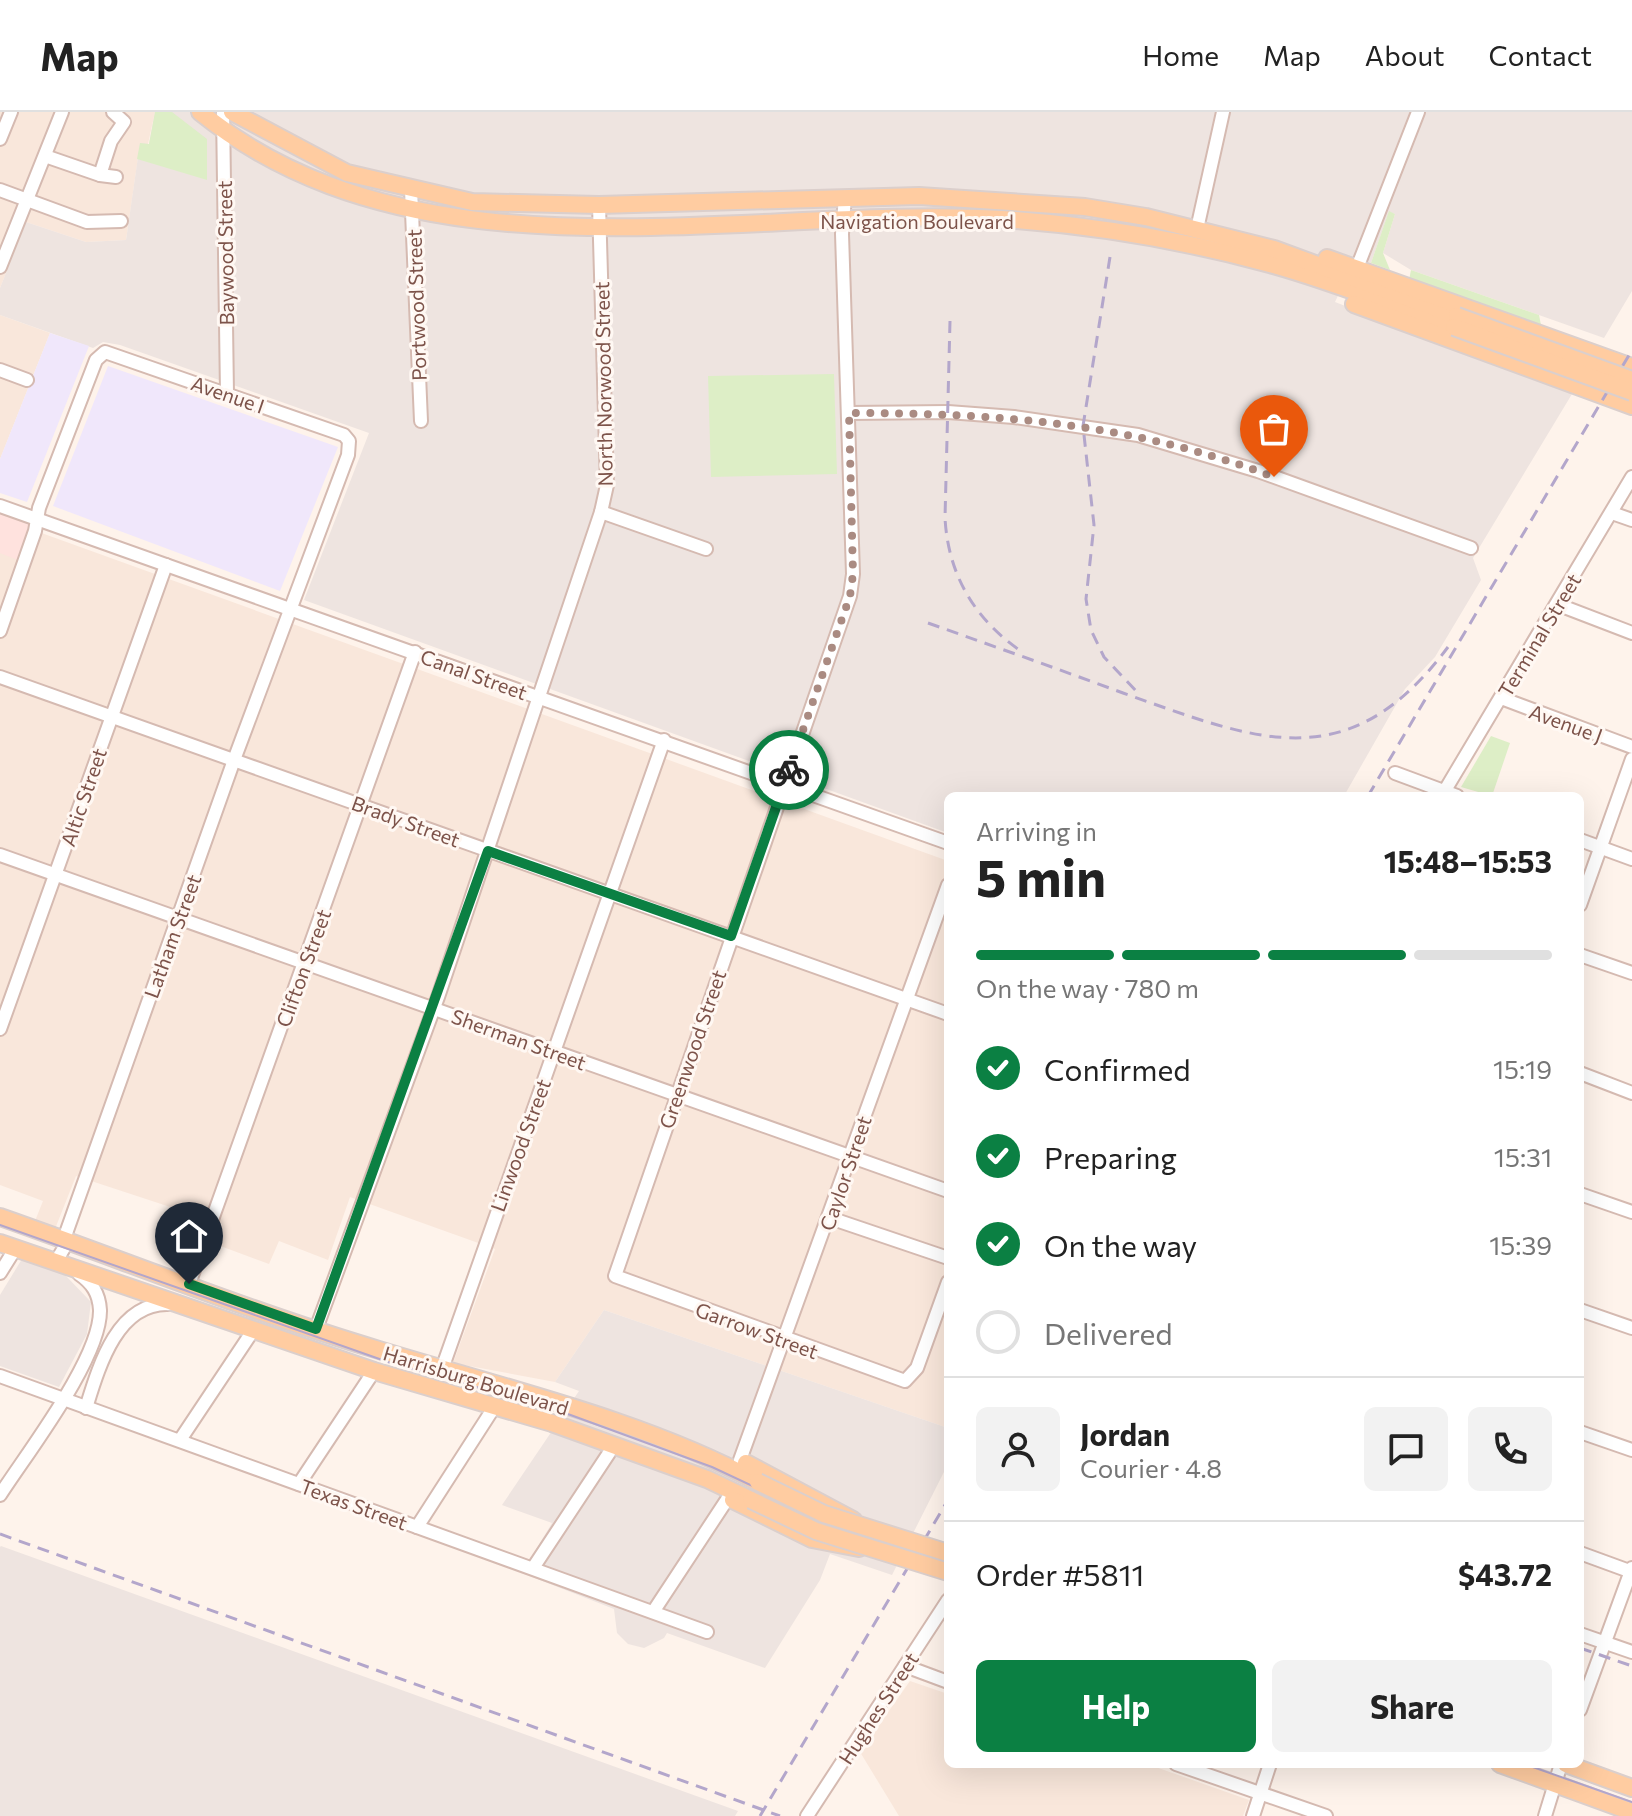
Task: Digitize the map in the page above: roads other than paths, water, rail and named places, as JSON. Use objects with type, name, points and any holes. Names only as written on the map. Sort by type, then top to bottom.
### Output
[{"type":"main road","name":"Navigation Boulevard","points":[[200,112],[223,130],[344,192],[473,222],[601,226],[998,219],[1098,227],[1199,248],[1272,257]]},
{"type":"main road","name":"Navigation Boulevard","points":[[232,112],[347,173],[472,202],[599,205],[919,196],[1085,207],[1197,229],[1456,322],[1632,380]]},
{"type":"main road","points":[[919,196],[919,218]]},
{"type":"main road","points":[[1197,229],[1199,248]]},
{"type":"main road","points":[[1272,257],[1326,258],[1632,367]]},
{"type":"main road","points":[[1272,257],[1316,290],[1632,406]]},
{"type":"main road","name":"Navigation Boulevard","points":[[1456,322],[1632,392]]},
{"type":"main road","name":"Harrisburg Boulevard","points":[[0,1217],[316,1329],[557,1402],[710,1459],[824,1514],[944,1553]]},
{"type":"main road","name":"Harrisburg Boulevard","points":[[8,1246],[374,1371],[552,1423],[707,1479],[816,1531],[944,1568]]},
{"type":"main road","points":[[442,1369],[512,1380],[556,1391],[740,1460],[887,1537],[944,1553]]},
{"type":"main road","points":[[374,1371],[728,1498],[801,1534],[842,1547],[895,1548],[944,1567]]},
{"type":"main road","points":[[842,1547],[852,1520]]},
{"type":"main road","points":[[1511,1768],[1632,1812]]},
{"type":"main road","points":[[1575,1768],[1632,1788]]},
{"type":"street","points":[[0,139],[11,112]]},
{"type":"street","points":[[0,267],[62,112]]},
{"type":"street","points":[[100,175],[111,141],[124,122],[113,112]]},
{"type":"street","name":"Baywood Street","points":[[223,112],[227,394]]},
{"type":"street","points":[[1197,229],[1223,112]]},
{"type":"street","points":[[1357,268],[1418,112]]},
{"type":"street","points":[[45,156],[100,175],[116,177]]},
{"type":"street","name":"Portwood Street","points":[[411,189],[421,421]]},
{"type":"street","points":[[0,190],[87,222],[121,221]]},
{"type":"street","name":"Greenwood Street","points":[[616,1270],[850,596],[853,574],[842,234],[846,220],[845,197]]},
{"type":"street","name":"North Norwood Street","points":[[316,1329],[434,1008],[601,512],[607,485],[599,205]]},
{"type":"street","name":"Avenue I","points":[[38,519],[43,497],[96,360],[105,352],[344,435],[349,441]]},
{"type":"street","points":[[0,370],[27,380]]},
{"type":"street","points":[[849,413],[1001,416],[1138,435],[1258,471],[1471,548]]},
{"type":"street","name":"Latham Street","points":[[62,1265],[64,1239],[234,760],[348,455],[349,441]]},
{"type":"street","name":"Terminal Street","points":[[1452,792],[1501,698],[1559,605],[1632,477]]},
{"type":"street","name":"Canal Street","points":[[0,506],[944,842]]},
{"type":"street","points":[[601,512],[706,549]]},
{"type":"street","points":[[1612,513],[1632,520]]},
{"type":"street","points":[[0,631],[38,519]]},
{"type":"street","name":"Altic Street","points":[[0,1029],[166,565]]},
{"type":"street","points":[[1559,605],[1632,633]]},
{"type":"street","name":"Clifton Street","points":[[189,1284],[415,652]]},
{"type":"street","name":"Brady Street","points":[[0,677],[944,1013]]},
{"type":"street","name":"Avenue J","points":[[1501,698],[1632,747]]},
{"type":"street","name":"Linwood Street","points":[[442,1369],[664,740]]},
{"type":"street","points":[[1584,894],[1632,759]]},
{"type":"street","points":[[1395,773],[1446,792]]},
{"type":"street","points":[[1584,842],[1632,859]]},
{"type":"street","name":"Sherman Street","points":[[0,855],[944,1190]]},
{"type":"street","name":"Caylor Street","points":[[740,1460],[944,896]]},
{"type":"street","points":[[1584,956],[1632,973]]},
{"type":"street","points":[[1584,1075],[1632,1093]]},
{"type":"street","points":[[1584,1195],[1632,1212]]},
{"type":"street","points":[[830,1218],[944,1257]]},
{"type":"street","points":[[0,1273],[8,1246]]},
{"type":"street","points":[[0,1495],[61,1399],[98,1331],[100,1310],[89,1281],[62,1265]]},
{"type":"street","name":"Garrow Street","points":[[616,1270],[615,1276],[624,1282],[905,1381],[917,1368],[944,1293]]},
{"type":"street","points":[[86,1408],[122,1324],[133,1312],[151,1303],[176,1304]]},
{"type":"street","points":[[1584,1311],[1632,1328]]},
{"type":"street","points":[[180,1440],[254,1329]]},
{"type":"street","points":[[299,1484],[374,1371]]},
{"type":"street","name":"Texas Street","points":[[0,1376],[707,1632]]},
{"type":"street","points":[[417,1527],[491,1412]]},
{"type":"street","points":[[1584,1433],[1632,1450]]},
{"type":"street","points":[[533,1568],[609,1453]]},
{"type":"street","points":[[653,1612],[728,1498]]},
{"type":"street","points":[[1584,1554],[1632,1570],[1584,1699]]},
{"type":"street","name":"Hughes Street","points":[[807,1816],[944,1606]]},
{"type":"street","points":[[1584,1635],[1632,1652]]},
{"type":"street","points":[[905,1666],[944,1681]]},
{"type":"street","points":[[1187,1768],[1326,1816]]},
{"type":"street","points":[[1253,1816],[1269,1768]]},
{"type":"street","points":[[1545,1816],[1562,1768]]},
{"type":"tram line","points":[[0,1225],[388,1362],[557,1410],[712,1467],[821,1518],[944,1557]]},
{"type":"tram line","points":[[1535,1768],[1632,1802]]},
{"type":"railway","points":[[1110,257],[1083,426],[1094,525],[1086,599],[1091,630],[1104,657],[1137,692]]},
{"type":"railway","points":[[950,321],[947,538],[958,575],[976,608],[1018,649]]},
{"type":"railway","points":[[1370,792],[1632,350]]},
{"type":"railway","points":[[928,623],[1216,724],[1258,734],[1298,738],[1336,733],[1374,717],[1411,689],[1448,647]]},
{"type":"railway","points":[[760,1816],[944,1507]]},
{"type":"railway","points":[[0,1534],[780,1816]]},
{"type":"railway","points":[[1584,1649],[1632,1666]]}]
